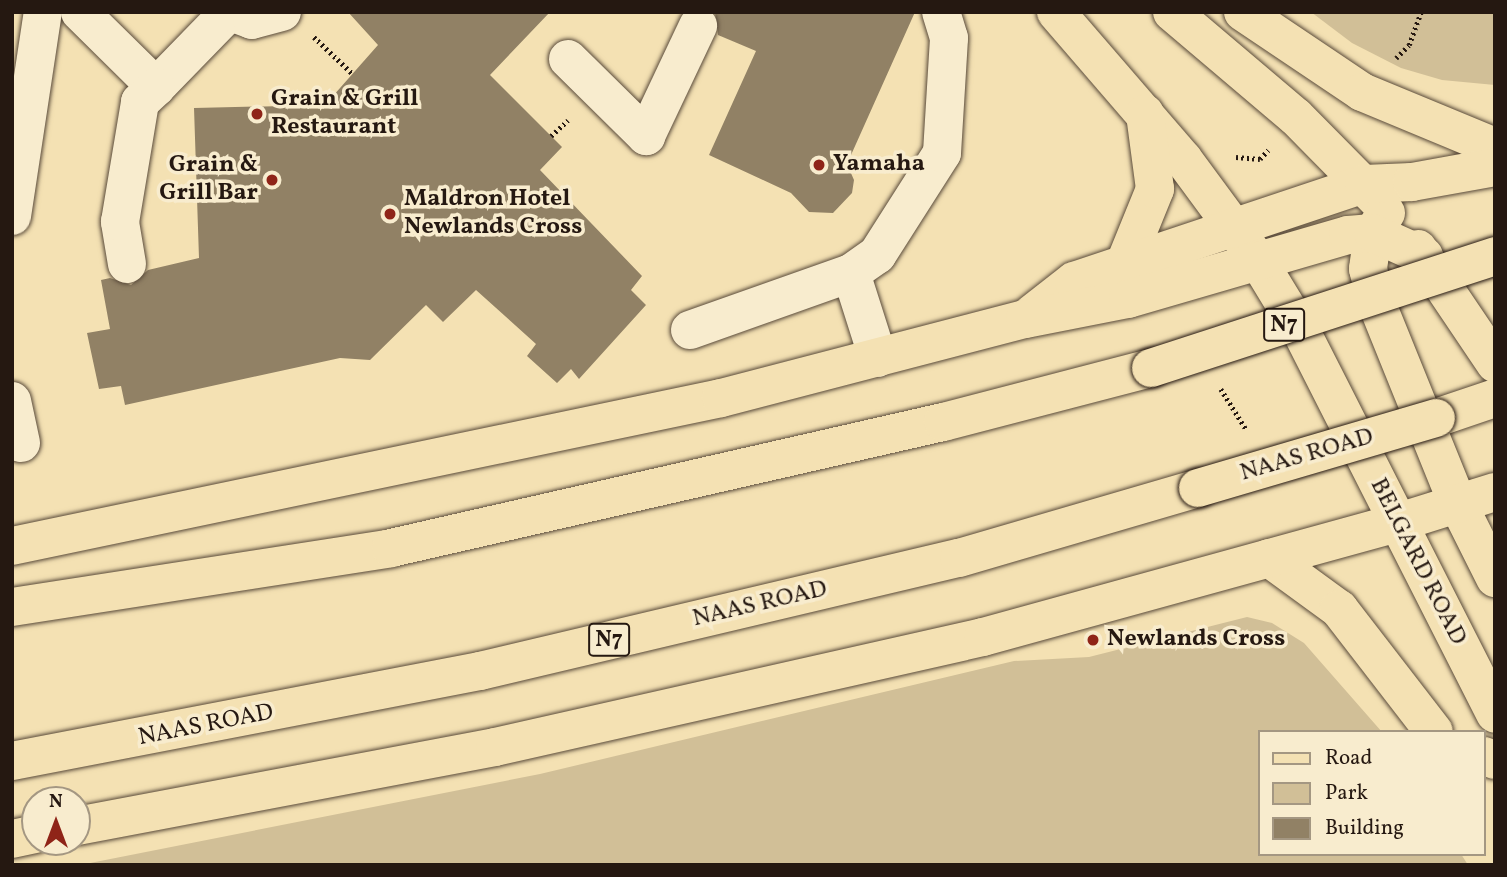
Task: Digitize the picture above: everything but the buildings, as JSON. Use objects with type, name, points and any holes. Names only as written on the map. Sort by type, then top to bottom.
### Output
[{"type":"main road","name":"BELGARD ROAD","points":[[1056,12],[1145,114],[1236,225],[1301,331],[1495,714]]},
{"type":"main road","points":[[1172,12],[1296,117],[1375,210],[1424,256],[1495,363]]},
{"type":"main road","points":[[1243,12],[1362,92],[1495,147]]},
{"type":"main road","points":[[1125,263],[1155,189],[1145,114]]},
{"type":"main road","points":[[1026,318],[1074,281],[1236,225],[1375,210],[1451,176],[1495,167]]},
{"type":"main road","points":[[12,546],[721,398],[1026,318],[1128,299],[1349,235],[1375,210]]},
{"type":"main road","points":[[1375,210],[1368,269],[1377,304],[1458,503],[1495,578]]},
{"type":"main road","name":"N7","points":[[12,607],[391,548],[943,422],[1151,368],[1495,256]]},
{"type":"main road","name":"NAAS ROAD","points":[[12,761],[480,671],[959,558],[1495,398]]},
{"type":"main road","points":[[91,823],[495,747],[983,637],[1396,523],[1495,492]]},
{"type":"main road","points":[[1269,558],[1339,609],[1432,730]]},
{"type":"lane","points":[[12,216],[19,128],[43,12]]},
{"type":"lane","points":[[80,12],[156,87]]},
{"type":"lane","points":[[127,264],[120,222],[140,102],[230,12],[252,20],[294,21]]},
{"type":"lane","points":[[690,330],[851,273],[877,255],[942,153],[949,38],[941,12]]},
{"type":"lane","points":[[568,60],[646,136],[698,26]]},
{"type":"lane","points":[[851,273],[878,358]]},
{"type":"lane","points":[[12,401],[21,443]]},
{"type":"path","points":[[1392,62],[1409,45],[1420,12]]},
{"type":"path","points":[[294,21],[353,74]]},
{"type":"green space","points":[[1311,12],[1495,12],[1495,85],[1442,80],[1401,68],[1352,43]]},
{"type":"green space","points":[[1247,617],[1272,623],[1304,643],[1380,730],[1258,730],[1258,856],[1462,856],[1468,865],[80,865],[540,774],[1014,661],[1089,657]]},
{"type":"place","name":"Grain & Grill Restaurant","points":[[257,114]]},
{"type":"place","name":"Yamaha","points":[[819,165]]},
{"type":"place","name":"Grain & Grill Bar","points":[[272,180]]},
{"type":"place","name":"Maldron Hotel Newlands Cross","points":[[390,214]]},
{"type":"place","name":"Newlands Cross","points":[[1093,640]]}]
